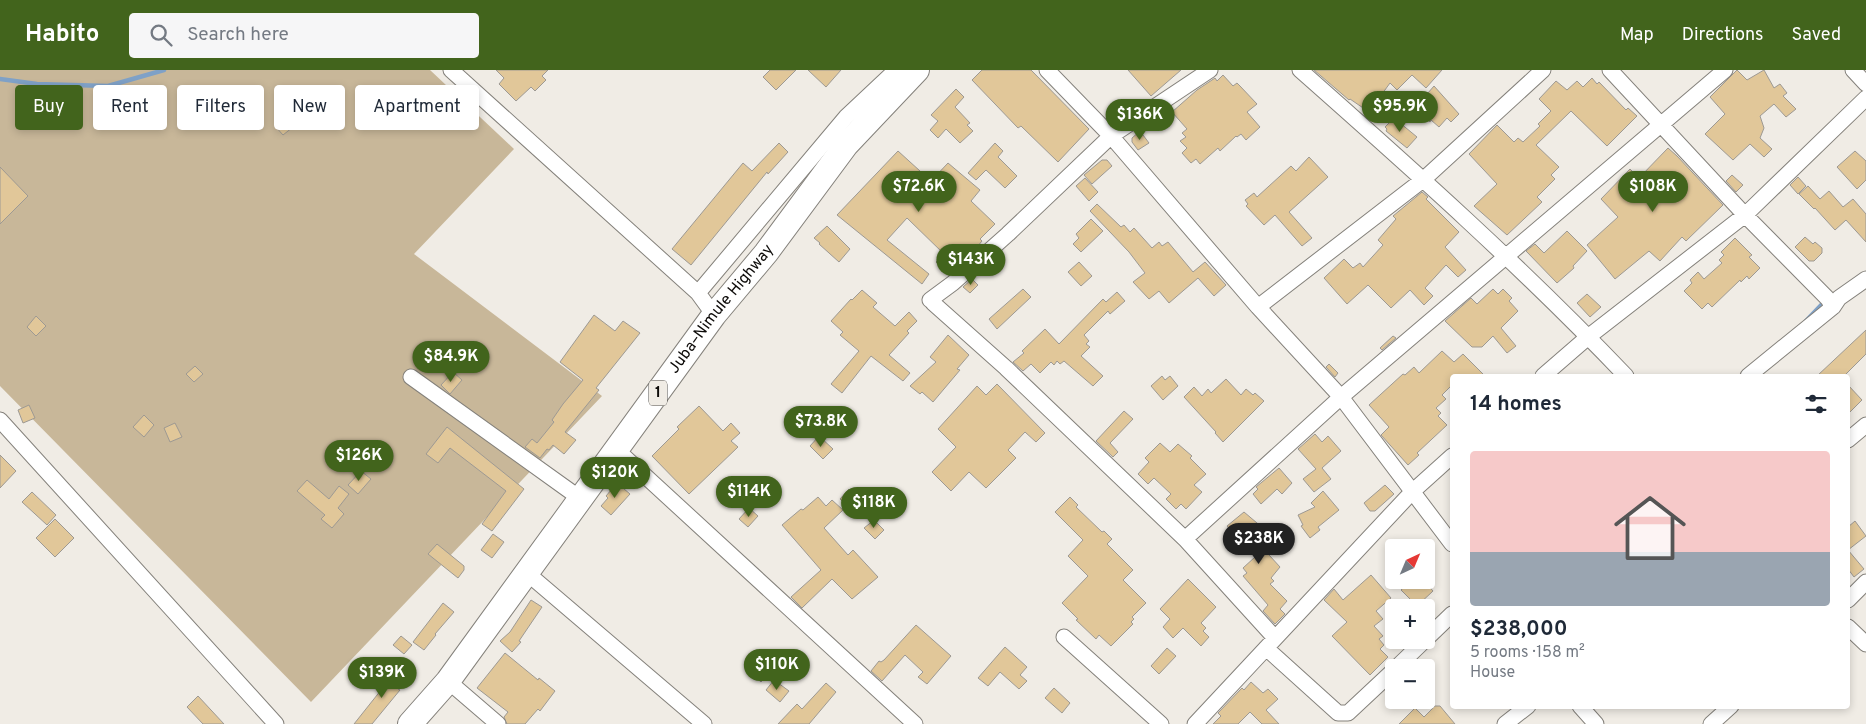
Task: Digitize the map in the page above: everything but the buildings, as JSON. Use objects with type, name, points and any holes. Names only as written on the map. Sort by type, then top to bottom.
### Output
[{"type":"main road","name":"Juba–Nimule Highway","points":[[410,724],[448,681],[714,315],[766,253],[846,145],[917,70]]},
{"type":"street","points":[[451,70],[698,292],[714,315]]},
{"type":"street","points":[[698,292],[846,117],[896,70]]},
{"type":"street","points":[[1047,70],[1111,136],[1258,307],[1341,397],[1450,541]]},
{"type":"street","points":[[1210,70],[1111,136],[1008,234],[931,302],[1006,368],[1185,539],[1270,643],[1338,713],[1348,713],[1385,678]]},
{"type":"street","points":[[1300,70],[1424,179],[1507,257],[1624,374]]},
{"type":"street","points":[[1258,307],[1424,179],[1543,70]]},
{"type":"street","points":[[1610,70],[1834,307]]},
{"type":"street","points":[[1185,539],[1341,397],[1724,70]]},
{"type":"street","points":[[1854,70],[1866,84]]},
{"type":"street","points":[[1545,374],[1588,337],[1745,215],[1866,98]]},
{"type":"street","points":[[1750,374],[1834,307],[1840,298],[1866,279]]},
{"type":"street","points":[[411,377],[581,499]]},
{"type":"street","points":[[1850,438],[1866,425]]},
{"type":"street","points":[[3,428],[276,724]]},
{"type":"street","points":[[617,450],[915,724]]},
{"type":"street","points":[[1195,724],[1412,492],[1450,458]]},
{"type":"street","points":[[527,573],[704,724]]},
{"type":"street","points":[[1850,598],[1866,582]]},
{"type":"street","points":[[1435,631],[1450,616]]},
{"type":"street","points":[[1850,629],[1866,644]]},
{"type":"street","points":[[1064,637],[1161,724]]},
{"type":"street","points":[[1406,659],[1416,649]]},
{"type":"street","points":[[448,681],[498,724]]},
{"type":"street","points":[[1505,724],[1524,709]]},
{"type":"street","points":[[1583,709],[1596,724]]},
{"type":"street","points":[[1712,724],[1728,709]]},
{"type":"shaded area","points":[[0,70],[430,70],[446,85],[355,85],[355,130],[479,130],[479,116],[514,149],[414,254],[602,396],[311,702],[0,386]]},
{"type":"waterway","points":[[0,79],[37,84],[108,86],[164,70]]},
{"type":"waterway","points":[[1806,321],[1825,301]]}]
